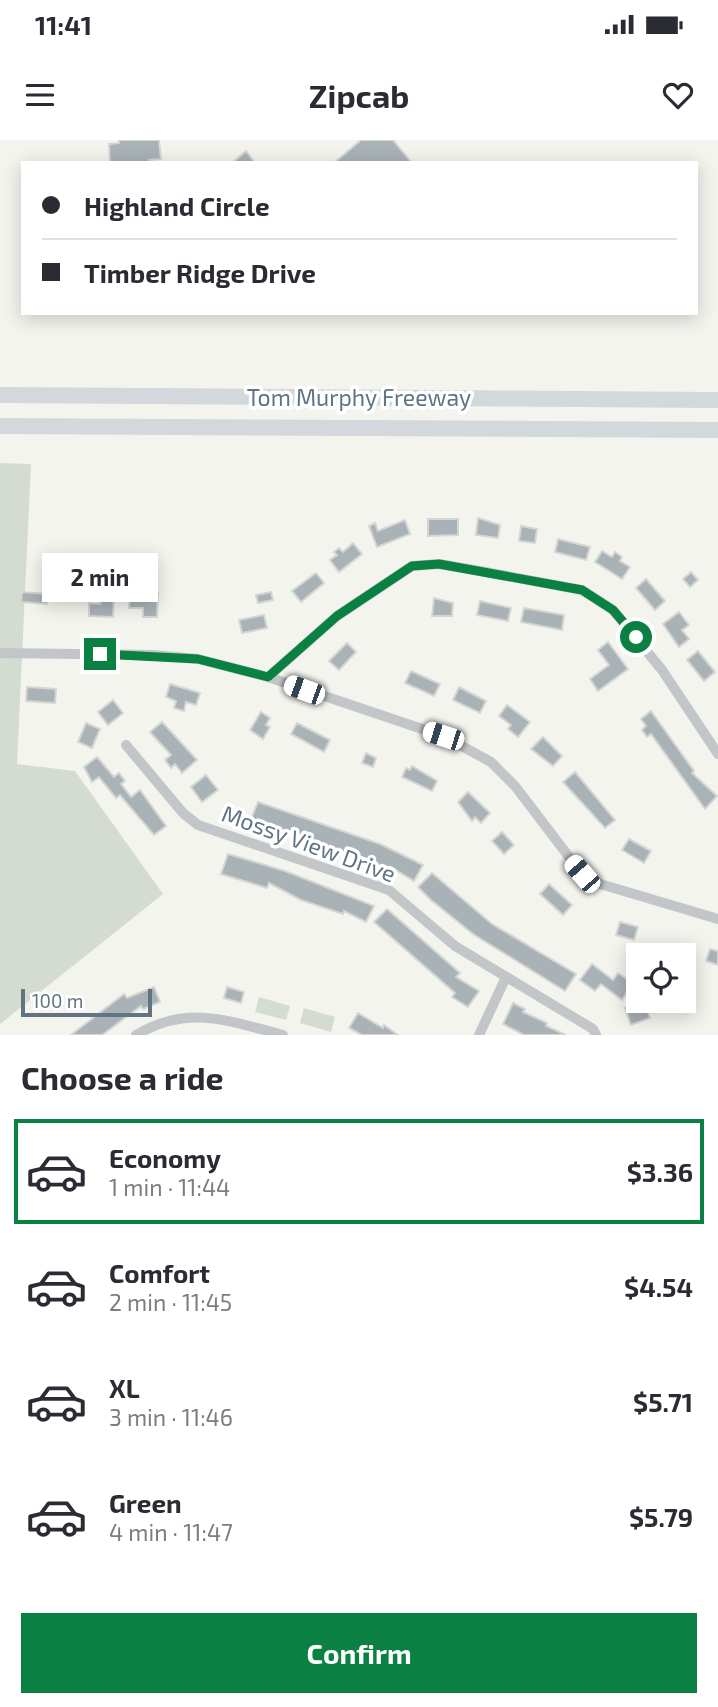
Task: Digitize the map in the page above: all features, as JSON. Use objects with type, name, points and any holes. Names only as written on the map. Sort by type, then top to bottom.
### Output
[{"type":"highway","points":[[638,399],[718,393]]},
{"type":"highway","name":"Tom Murphy Freeway","points":[[0,395],[718,400]]},
{"type":"highway","name":"Tom Murphy Freeway","points":[[0,426],[718,430]]},
{"type":"street","points":[[268,677],[337,616],[412,566],[439,564],[480,571],[582,590],[613,610],[662,670],[718,754]]},
{"type":"street","points":[[0,653],[153,655],[198,659],[268,677],[443,736],[491,762],[515,786],[582,874],[597,883],[718,919]]},
{"type":"street","name":"Mossy View Drive","points":[[126,745],[183,813],[198,825],[389,890],[455,946],[593,1029],[596,1035]]},
{"type":"street","points":[[479,1035],[506,977]]},
{"type":"street","points":[[136,1035],[166,1020],[203,1015],[283,1035]]},
{"type":"shaded area","points":[[0,463],[31,464],[17,764],[75,771],[163,894],[0,1024]]},
{"type":"shaded area","points":[[259,997],[290,1006],[286,1020],[255,1012]]},
{"type":"shaded area","points":[[304,1008],[335,1017],[331,1032],[300,1023]]},
{"type":"building","points":[[119,140],[159,140],[161,159],[110,161],[109,144],[119,143]]},
{"type":"building","points":[[361,140],[393,140],[410,161],[336,161]]},
{"type":"building","points":[[246,151],[254,161],[234,161]]},
{"type":"building","points":[[478,518],[500,525],[498,538],[476,535]]},
{"type":"building","points":[[428,519],[458,519],[458,535],[428,536]]},
{"type":"building","points":[[405,520],[410,534],[377,547],[369,526],[375,523],[378,531]]},
{"type":"building","points":[[521,526],[537,529],[535,543],[519,541]]},
{"type":"building","points":[[558,539],[590,547],[586,560],[555,552]]},
{"type":"building","points":[[353,543],[362,554],[339,572],[330,560],[337,555],[334,552],[339,548],[343,552]]},
{"type":"building","points":[[602,551],[612,557],[615,552],[622,557],[620,561],[630,567],[622,579],[595,562]]},
{"type":"building","points":[[691,572],[698,580],[690,587],[683,579]]},
{"type":"building","points":[[316,573],[324,583],[301,602],[292,591]]},
{"type":"building","points":[[646,579],[665,601],[655,610],[636,588]]},
{"type":"building","points":[[22,592],[48,594],[47,604],[21,602]]},
{"type":"building","points":[[130,592],[158,593],[157,617],[143,617],[143,608],[129,608]]},
{"type":"building","points":[[271,592],[273,600],[258,603],[256,595]]},
{"type":"building","points":[[101,597],[114,598],[113,617],[89,616],[89,603],[100,604]]},
{"type":"building","points":[[434,598],[453,603],[452,616],[432,616]]},
{"type":"building","points":[[480,601],[511,608],[508,621],[477,615]]},
{"type":"building","points":[[524,608],[564,615],[562,630],[521,622]]},
{"type":"building","points":[[679,612],[689,625],[682,630],[689,639],[679,647],[663,624]]},
{"type":"building","points":[[264,615],[267,628],[242,633],[239,620]]},
{"type":"building","points":[[608,642],[628,669],[598,691],[590,679],[609,665],[598,650]]},
{"type":"building","points":[[347,643],[356,652],[339,670],[329,661]]},
{"type":"building","points":[[698,651],[715,672],[704,681],[687,660]]},
{"type":"building","points":[[411,671],[440,684],[434,696],[405,683]]},
{"type":"building","points":[[170,684],[200,693],[196,705],[186,702],[184,711],[174,708],[176,701],[166,697]]},
{"type":"building","points":[[27,687],[56,689],[55,703],[26,701]]},
{"type":"building","points":[[459,687],[486,701],[480,713],[453,700]]},
{"type":"building","points":[[113,700],[123,713],[108,725],[98,712]]},
{"type":"building","points":[[507,705],[530,722],[518,737],[508,729],[511,725],[499,716]]},
{"type":"building","points":[[651,711],[694,771],[692,773],[717,796],[705,809],[651,734],[647,737],[642,730],[646,726],[641,719]]},
{"type":"building","points":[[261,712],[270,718],[266,725],[270,727],[263,739],[250,730]]},
{"type":"building","points":[[162,722],[197,760],[182,773],[175,764],[171,768],[165,760],[171,755],[150,732]]},
{"type":"building","points":[[86,723],[100,729],[92,748],[78,742]]},
{"type":"building","points":[[297,723],[330,740],[324,752],[291,734]]},
{"type":"building","points":[[543,737],[562,756],[553,766],[531,749]]},
{"type":"building","points":[[366,753],[376,758],[373,767],[362,763]]},
{"type":"building","points":[[97,757],[114,777],[119,773],[125,781],[121,784],[131,797],[140,790],[166,826],[154,835],[120,795],[116,798],[99,777],[92,782],[84,767]]},
{"type":"building","points":[[412,766],[437,781],[432,791],[402,777],[406,768],[410,770]]},
{"type":"building","points":[[575,772],[615,820],[605,828],[563,782]]},
{"type":"building","points":[[206,775],[218,790],[202,802],[191,787]]},
{"type":"building","points":[[468,792],[490,813],[481,823],[475,817],[472,821],[458,802]]},
{"type":"building","points":[[258,802],[380,844],[423,865],[414,881],[391,867],[390,870],[267,826],[251,819]]},
{"type":"building","points":[[502,832],[514,845],[504,854],[492,841]]},
{"type":"building","points":[[629,839],[651,851],[644,863],[622,850]]},
{"type":"building","points":[[228,854],[285,871],[374,906],[366,922],[344,911],[343,914],[301,900],[269,883],[267,888],[221,874]]},
{"type":"building","points":[[432,873],[492,924],[576,974],[565,991],[473,934],[431,900],[418,887]]},
{"type":"building","points":[[549,884],[572,905],[563,915],[540,894]]},
{"type":"building","points":[[387,909],[460,973],[456,977],[479,991],[468,1007],[452,997],[455,993],[374,922]]},
{"type":"building","points":[[620,922],[638,927],[634,940],[616,935]]},
{"type":"building","points":[[710,949],[718,951],[718,965],[706,961]]},
{"type":"building","points":[[592,964],[613,980],[618,973],[626,978],[626,994],[622,1000],[601,984],[595,991],[580,980]]},
{"type":"building","points":[[154,987],[160,1002],[143,1009],[141,1006],[102,1035],[71,1035],[124,994],[127,998]]},
{"type":"building","points":[[227,987],[244,992],[241,1003],[224,998]]},
{"type":"building","points":[[513,1003],[525,1009],[523,1012],[547,1023],[546,1026],[566,1035],[524,1035],[503,1024]]},
{"type":"building","points":[[358,1013],[398,1035],[362,1035],[349,1028]]},
{"type":"building","points":[[627,1013],[648,1013],[650,1018],[631,1025]]},
{"type":"route","points":[[100,654],[198,659],[268,677],[337,616],[388,580],[412,566],[439,564],[582,590],[613,610],[636,637]]}]
